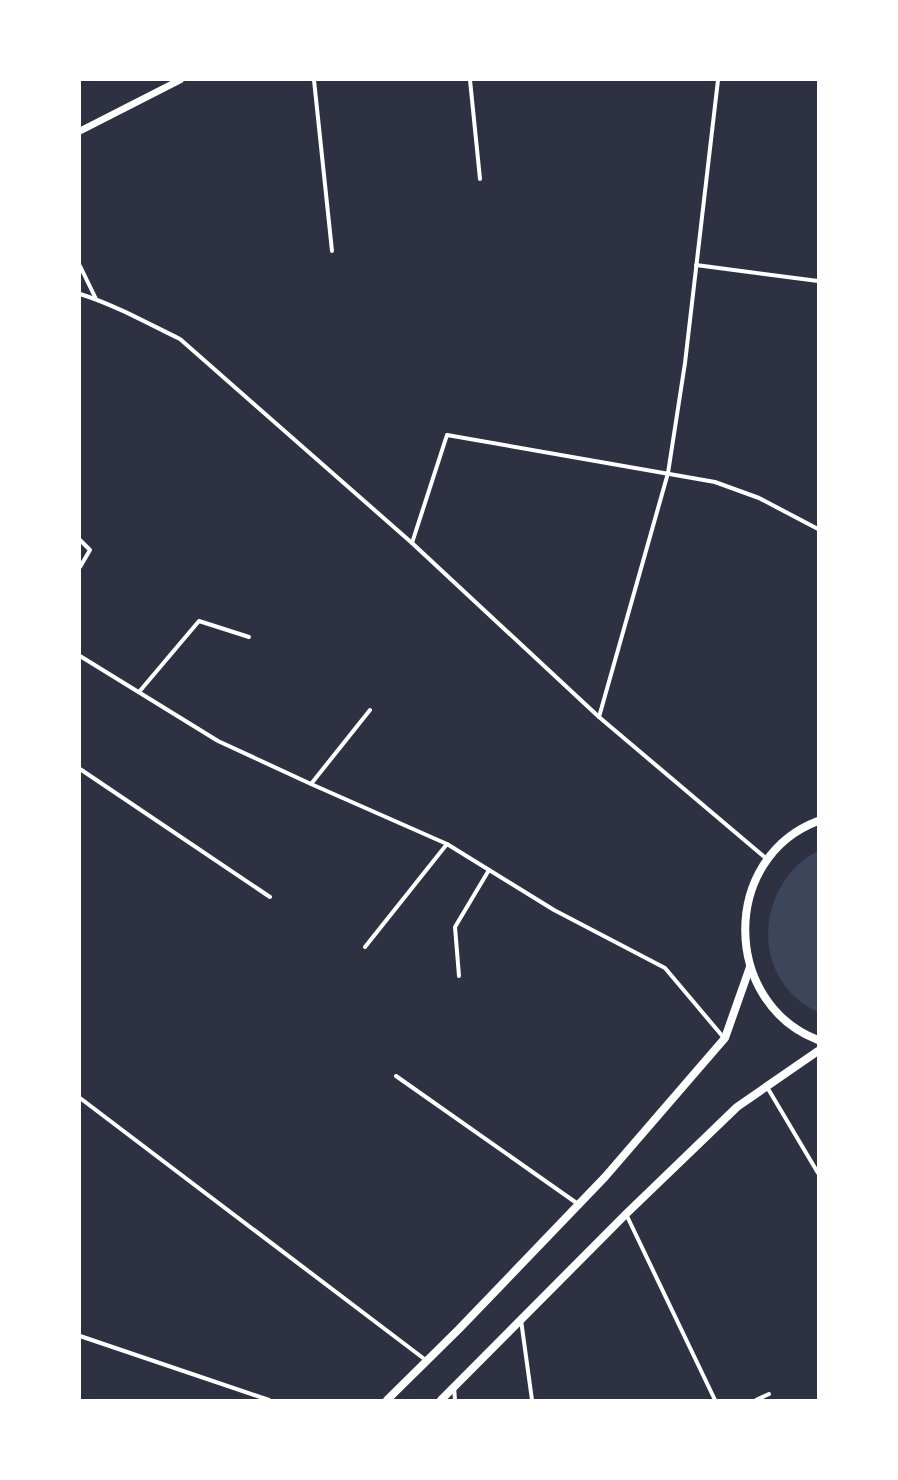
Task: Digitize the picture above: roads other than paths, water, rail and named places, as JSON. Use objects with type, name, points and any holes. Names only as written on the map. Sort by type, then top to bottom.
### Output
[{"type":"main road","points":[[818,821],[786,840],[768,860],[753,887],[746,910],[745,939],[750,967],[760,990],[774,1010],[794,1027],[818,1040]]},
{"type":"main road","points":[[387,1400],[579,1205],[725,1038],[750,967]]},
{"type":"main road","points":[[442,1400],[626,1214],[737,1107],[818,1051]]},
{"type":"street","points":[[80,131],[180,80]]},
{"type":"street","points":[[314,80],[332,251]]},
{"type":"street","points":[[470,80],[480,179]]},
{"type":"street","points":[[599,717],[668,473],[685,363],[718,80]]},
{"type":"street","points":[[696,265],[818,281]]},
{"type":"street","points":[[80,266],[96,299]]},
{"type":"street","points":[[80,294],[96,299],[180,339],[412,543],[599,717],[768,860]]},
{"type":"street","points":[[412,543],[447,435],[715,482],[759,498],[818,529]]},
{"type":"street","points":[[80,540],[90,550],[80,568]]},
{"type":"street","points":[[139,692],[199,621],[249,637]]},
{"type":"street","points":[[80,656],[218,741],[447,844],[554,910],[665,968],[725,1038]]},
{"type":"street","points":[[311,784],[370,710]]},
{"type":"street","points":[[80,769],[270,897]]},
{"type":"street","points":[[365,947],[447,844]]},
{"type":"street","points":[[459,976],[456,927],[489,870]]},
{"type":"street","points":[[396,1076],[579,1205]]},
{"type":"street","points":[[766,1087],[818,1173]]},
{"type":"street","points":[[80,1098],[427,1361]]},
{"type":"street","points":[[626,1214],[715,1400]]},
{"type":"street","points":[[521,1320],[532,1400]]},
{"type":"street","points":[[80,1336],[270,1400]]},
{"type":"street","points":[[454,1387],[455,1400]]},
{"type":"street","points":[[756,1400],[769,1394]]}]
